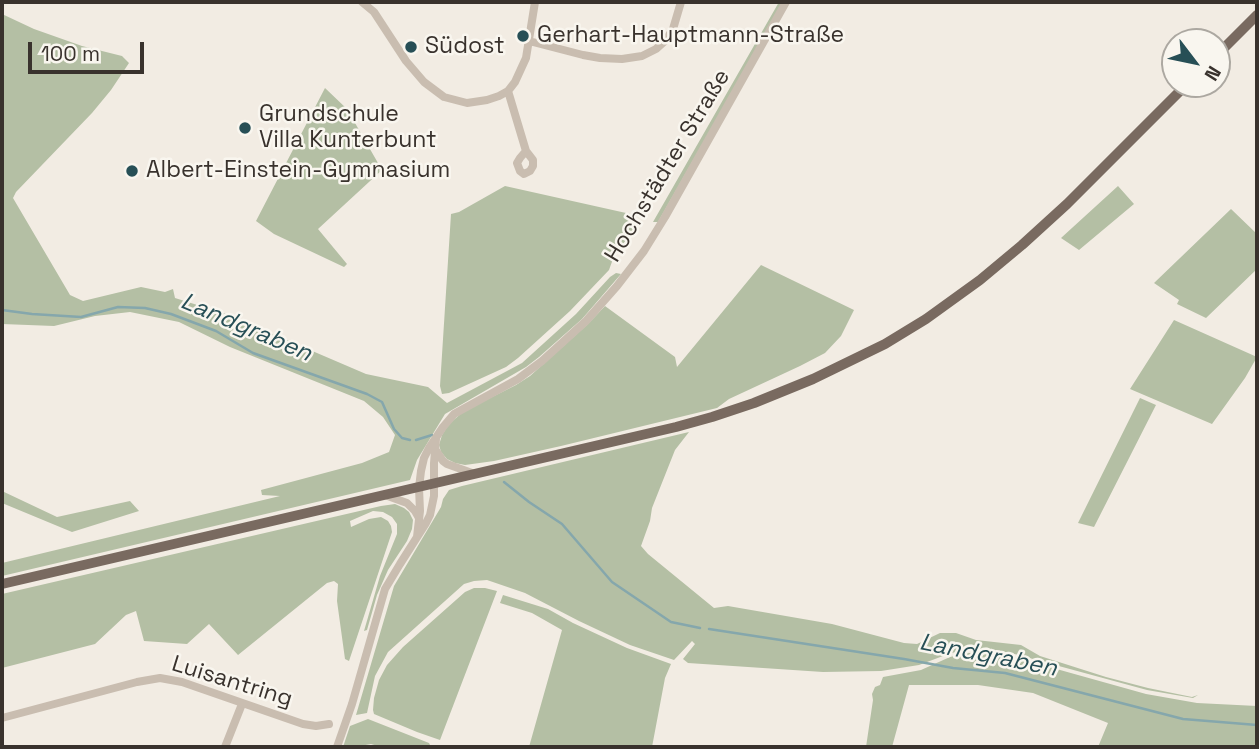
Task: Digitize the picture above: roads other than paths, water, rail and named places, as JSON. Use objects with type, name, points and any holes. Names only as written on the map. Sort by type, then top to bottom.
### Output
[{"type":"main road","points":[[1231,41],[1257,15]]},
{"type":"main road","points":[[2,584],[712,417],[813,379],[885,344],[955,298],[1067,204],[1173,98]]},
{"type":"street","points":[[362,2],[378,17],[412,69],[437,93],[467,103],[487,100],[508,91],[520,74],[535,2]]},
{"type":"street","points":[[529,41],[592,57],[637,57],[656,49],[666,40],[673,29],[681,2]]},
{"type":"street","name":"Hochstädter Straße","points":[[417,537],[419,488],[424,458],[443,427],[454,415],[478,399],[518,379],[542,361],[586,321],[617,286],[644,251],[665,217],[786,2]]},
{"type":"street","points":[[508,91],[526,152]]},
{"type":"street","points":[[337,747],[380,605],[393,576],[426,523],[433,503],[436,439]]},
{"type":"street","points":[[435,449],[447,464],[476,474]]},
{"type":"street","points":[[385,495],[407,503],[419,519]]},
{"type":"street","name":"Luisantring","points":[[2,718],[160,678],[182,682],[303,724],[328,724]]},
{"type":"street","points":[[225,747],[242,704]]},
{"type":"waterway","name":"Landgraben","points":[[2,310],[81,317],[118,307],[145,308],[171,314],[216,331],[253,353],[367,394],[382,402],[394,429],[402,438],[410,440]]},
{"type":"waterway","name":"Landgraben","points":[[416,440],[432,435]]},
{"type":"waterway","name":"Landgraben","points":[[504,482],[562,524],[612,582],[671,622],[700,628]]},
{"type":"waterway","name":"Landgraben","points":[[709,629],[953,668],[1005,673],[1183,719],[1257,725]]},
{"type":"place","name":"Gerhart-Hauptmann-Straße","points":[[523,36]]},
{"type":"place","name":"Südost","points":[[411,47]]},
{"type":"place","name":"Grundschule Villa Kunterbunt","points":[[245,128]]},
{"type":"place","name":"Albert-Einstein-Gymnasium","points":[[132,171]]}]
